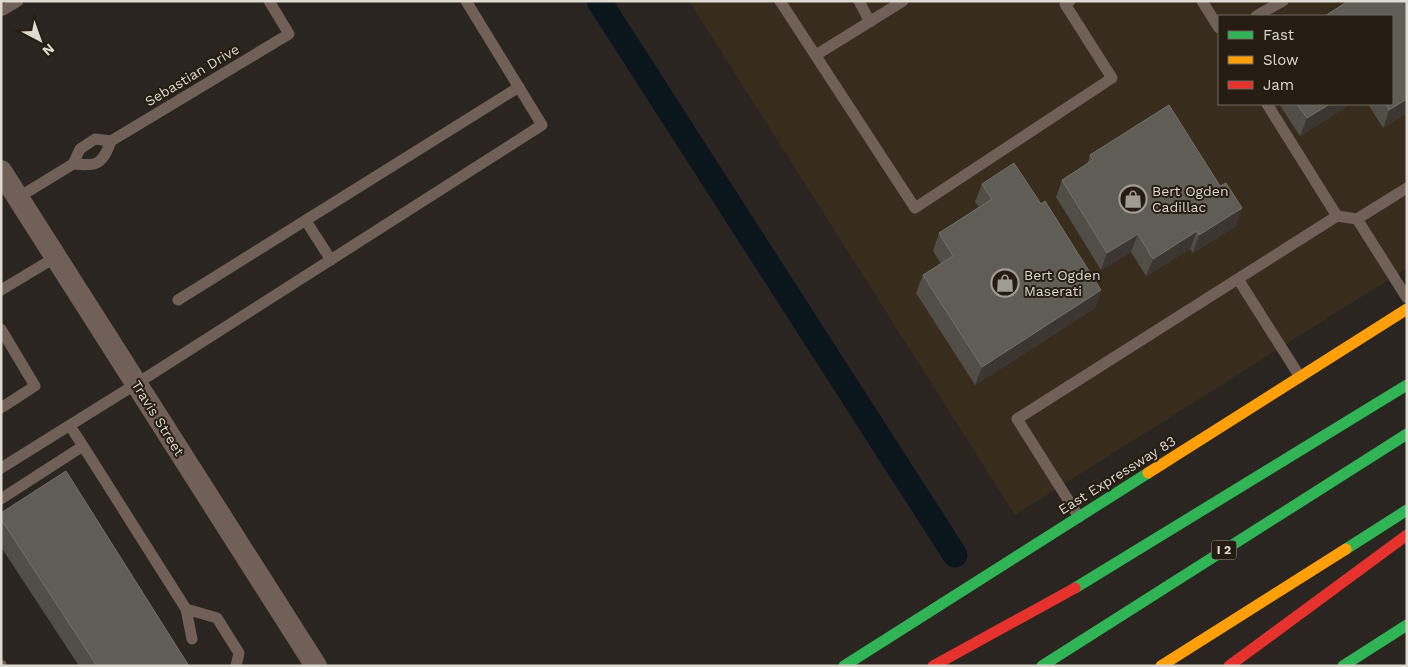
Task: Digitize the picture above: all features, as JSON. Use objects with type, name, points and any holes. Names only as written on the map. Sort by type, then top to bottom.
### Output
[{"type":"main road","name":"East Expressway 83","points":[[844,666],[1407,309]]},
{"type":"main road","points":[[933,666],[1077,587],[1407,385]]},
{"type":"main road","name":"I 2","points":[[1042,666],[1407,434]]},
{"type":"main road","points":[[1161,666],[1407,510]]},
{"type":"main road","points":[[1229,666],[1407,535]]},
{"type":"main road","points":[[1343,666],[1407,625]]},
{"type":"street","name":"Travis Street","points":[[2,173],[19,197],[310,664]]},
{"type":"lane","points":[[1,8],[3,10],[18,1]]},
{"type":"lane","name":"Sebastian Drive","points":[[19,197],[73,164],[80,149],[95,139],[111,141],[289,34],[269,1]]},
{"type":"lane","points":[[1,468],[70,426],[542,124],[466,1]]},
{"type":"lane","points":[[780,1],[915,208],[1112,78],[1065,4],[1070,1]]},
{"type":"lane","points":[[858,1],[870,22]]},
{"type":"lane","points":[[816,55],[903,1]]},
{"type":"lane","points":[[1202,1],[1218,26]]},
{"type":"lane","points":[[1258,15],[1283,1]]},
{"type":"lane","points":[[178,300],[519,87]]},
{"type":"lane","points":[[1268,105],[1337,216]]},
{"type":"lane","name":"Sebastian Drive","points":[[73,164],[91,166],[105,157],[111,141]]},
{"type":"lane","points":[[1079,517],[1016,419],[1337,216],[1357,220],[1407,188]]},
{"type":"lane","points":[[1357,220],[1407,298]]},
{"type":"lane","points":[[306,221],[330,260]]},
{"type":"lane","points":[[1,290],[56,257]]},
{"type":"lane","points":[[1238,279],[1300,377]]},
{"type":"lane","points":[[1,329],[35,386],[1,408]]},
{"type":"lane","points":[[70,426],[186,609],[192,639]]},
{"type":"lane","points":[[1,499],[83,446]]},
{"type":"lane","points":[[186,609],[217,618],[239,653],[236,666]]},
{"type":"shaded area","points":[[689,1],[1407,1],[1407,268],[1015,515]]},
{"type":"building","points":[[1348,1],[1407,1],[1407,99],[1389,110],[1386,105],[1393,105],[1393,15],[1327,15]]},
{"type":"building","name":"Bert Ogden Cadillac","points":[[1169,105],[1220,186],[1226,183],[1242,208],[1199,235],[1197,231],[1153,259],[1138,234],[1107,253],[1062,180],[1093,160],[1090,155]]},
{"type":"building","points":[[1298,105],[1328,105],[1307,118]]},
{"type":"building","name":"Bert Ogden Maserati","points":[[1014,163],[1041,204],[1045,201],[1101,290],[982,367],[923,275],[953,256],[939,233],[992,199],[982,184]]},
{"type":"building","points":[[66,471],[189,666],[97,666],[1,519],[1,513]]},
{"type":"waterway","points":[[599,1],[955,555]]},
{"type":"traffic: fast","points":[[1075,588],[1407,385]]},
{"type":"traffic: fast","points":[[1042,666],[1407,434]]},
{"type":"traffic: fast","points":[[844,666],[1148,473]]},
{"type":"traffic: fast","points":[[1346,549],[1407,510]]},
{"type":"traffic: fast","points":[[1343,666],[1407,625]]},
{"type":"traffic: slow","points":[[1148,473],[1407,309]]},
{"type":"traffic: slow","points":[[1161,666],[1346,549]]},
{"type":"traffic: jam","points":[[1229,666],[1407,535]]},
{"type":"traffic: jam","points":[[933,666],[1075,588]]},
{"type":"place","name":"Bert Ogden Cadillac","points":[[1133,199]]},
{"type":"place","name":"Bert Ogden Maserati","points":[[1005,283]]}]
